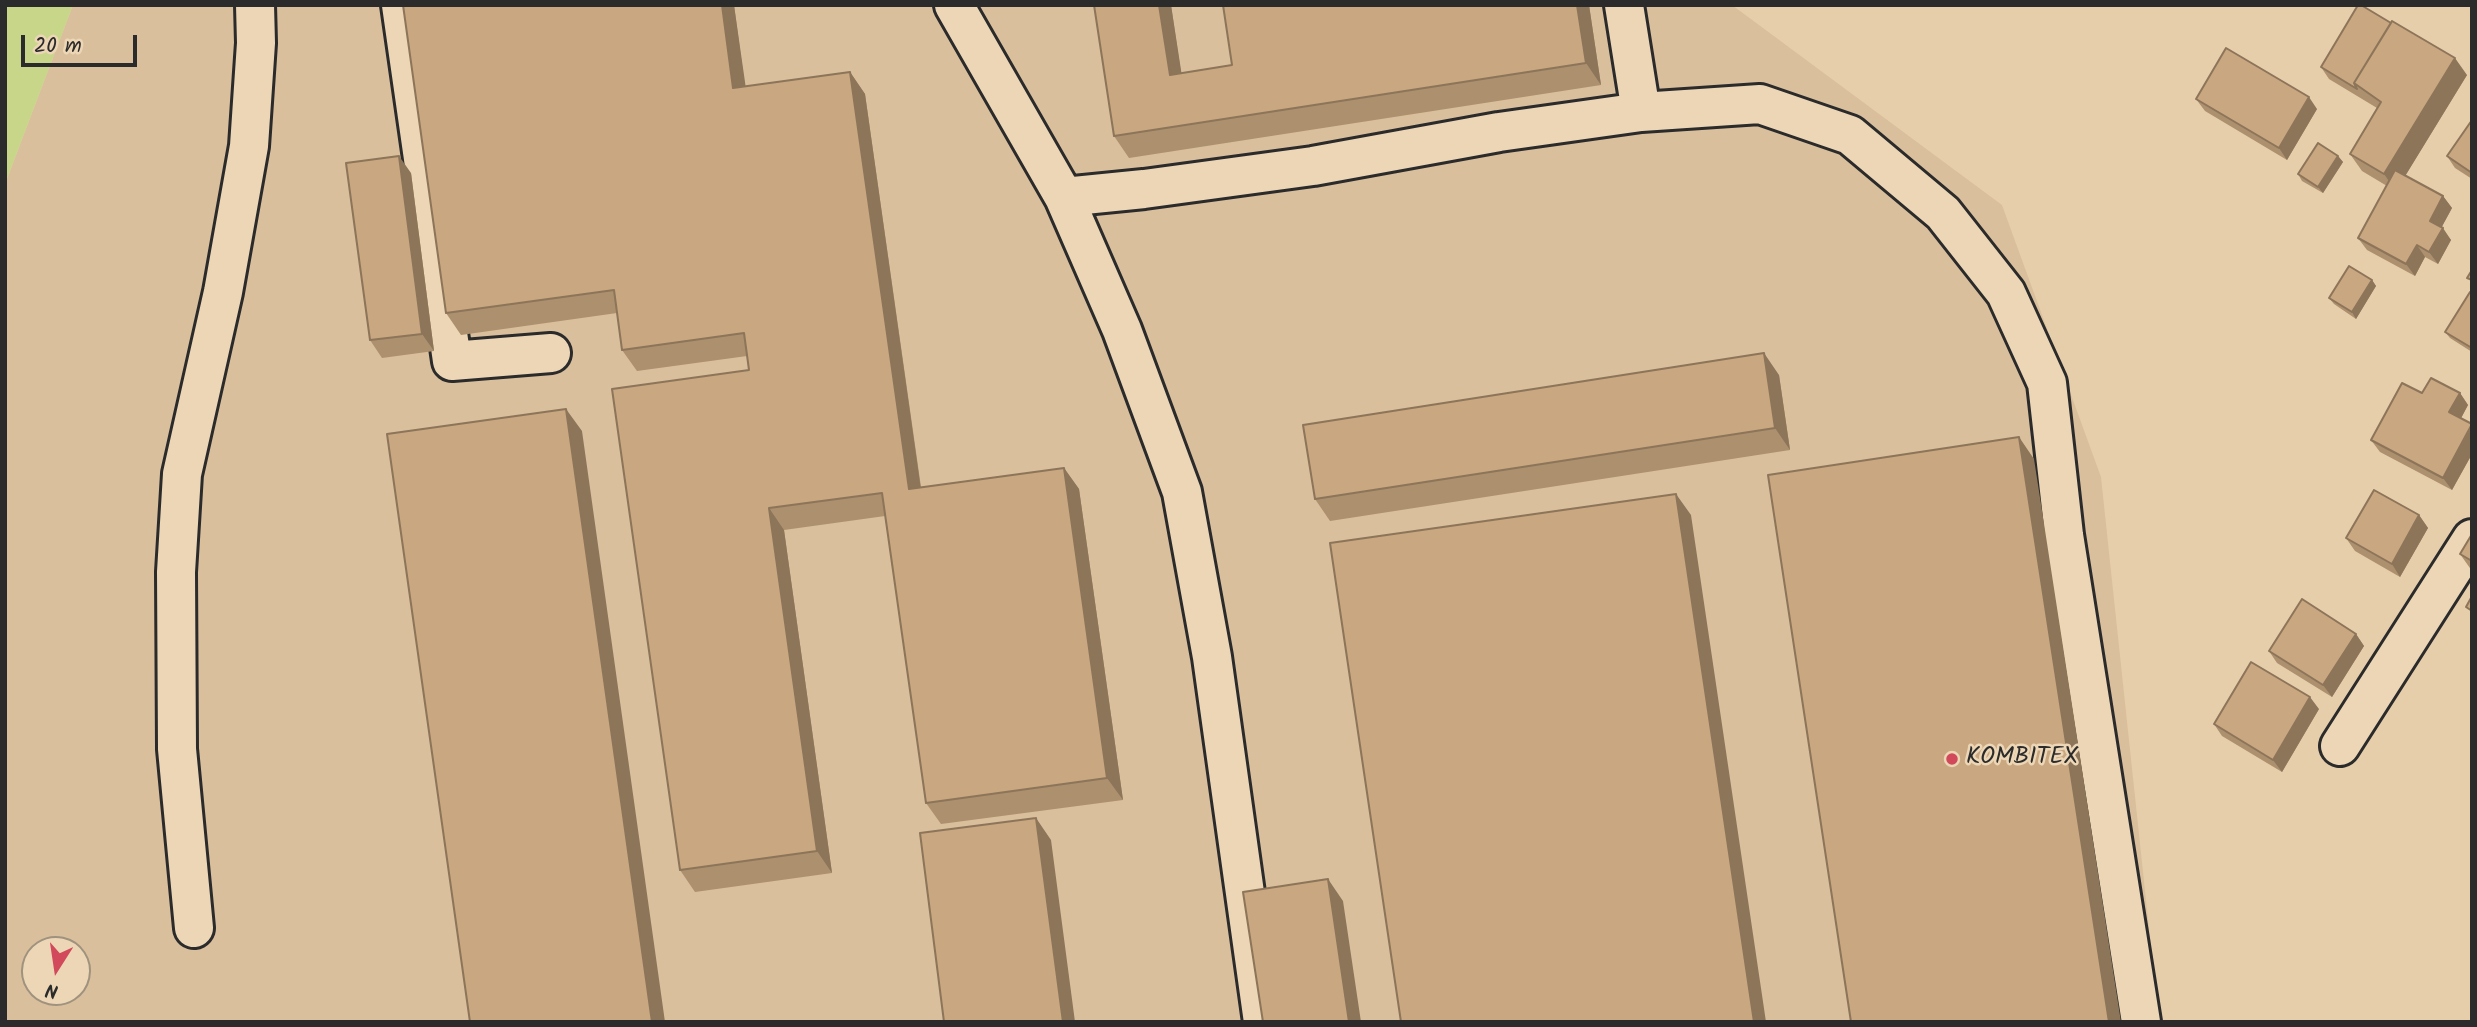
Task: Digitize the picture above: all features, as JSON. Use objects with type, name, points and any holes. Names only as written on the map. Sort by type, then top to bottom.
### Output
[{"type":"street","points":[[194,928],[177,749],[176,572],[182,474],[223,292],[249,146],[256,43],[255,5]]},
{"type":"street","points":[[401,5],[452,361],[551,352]]},
{"type":"street","points":[[954,5],[1064,197],[1122,330],[1182,492],[1212,657],[1263,1022]]},
{"type":"street","points":[[1624,5],[1641,112]]},
{"type":"street","points":[[1064,197],[1144,190],[1314,166],[1499,132],[1641,112],[1760,104],[1850,135],[1944,213],[2006,293],[2047,383],[2064,534],[2141,1022]]},
{"type":"street","points":[[2340,746],[2472,539]]},
{"type":"shaded area","points":[[73,5],[1732,5],[2002,205],[2101,477],[2159,1022],[5,1022],[5,184]]},
{"type":"green space","points":[[5,5],[73,5],[5,184]]},
{"type":"building","points":[[403,5],[722,5],[733,88],[850,72],[909,489],[1064,468],[1107,778],[926,803],[882,493],[769,508],[817,851],[680,870],[612,389],[749,370],[744,333],[622,350],[614,290],[446,313]]},
{"type":"building","points":[[1094,5],[1159,5],[1170,75],[1232,65],[1223,5],[1577,5],[1586,63],[1114,136]]},
{"type":"building","points":[[2358,5],[2391,23],[2354,83],[2357,89],[2321,67]]},
{"type":"building","points":[[2392,21],[2455,58],[2384,174],[2350,154],[2381,102],[2354,83]]},
{"type":"building","points":[[2226,48],[2309,97],[2279,148],[2196,99]]},
{"type":"building","points":[[2472,120],[2472,173],[2447,156]]},
{"type":"building","points":[[2318,143],[2338,156],[2318,187],[2298,174]]},
{"type":"building","points":[[399,156],[422,334],[370,340],[346,163]]},
{"type":"building","points":[[2395,170],[2443,196],[2430,221],[2443,228],[2429,252],[2417,245],[2406,264],[2358,238]]},
{"type":"building","points":[[2349,266],[2372,280],[2352,312],[2329,298]]},
{"type":"building","points":[[2470,292],[2472,293],[2472,348],[2445,332]]},
{"type":"building","points":[[1764,353],[1775,428],[1315,499],[1303,425]]},
{"type":"building","points":[[2431,378],[2460,393],[2449,412],[2472,424],[2443,478],[2371,440],[2402,383],[2422,393]]},
{"type":"building","points":[[566,409],[652,1022],[470,1022],[387,434]]},
{"type":"building","name":"KOMBITEX","points":[[2019,437],[2109,1022],[1851,1022],[1768,475]]},
{"type":"building","points":[[2374,490],[2419,515],[2392,564],[2346,538]]},
{"type":"building","points":[[1676,494],[1754,1022],[1401,1022],[1330,543]]},
{"type":"building","points":[[2472,534],[2472,561],[2460,554]]},
{"type":"building","points":[[2472,596],[2472,611],[2466,607]]},
{"type":"building","points":[[2302,599],[2356,634],[2323,685],[2269,651]]},
{"type":"building","points":[[2251,662],[2310,697],[2273,760],[2214,724]]},
{"type":"building","points":[[1036,818],[1063,1022],[944,1022],[920,833]]},
{"type":"building","points":[[1328,879],[1349,1022],[1263,1022],[1243,892]]},
{"type":"place","name":"KOMBITEX","points":[[1952,759]]}]
